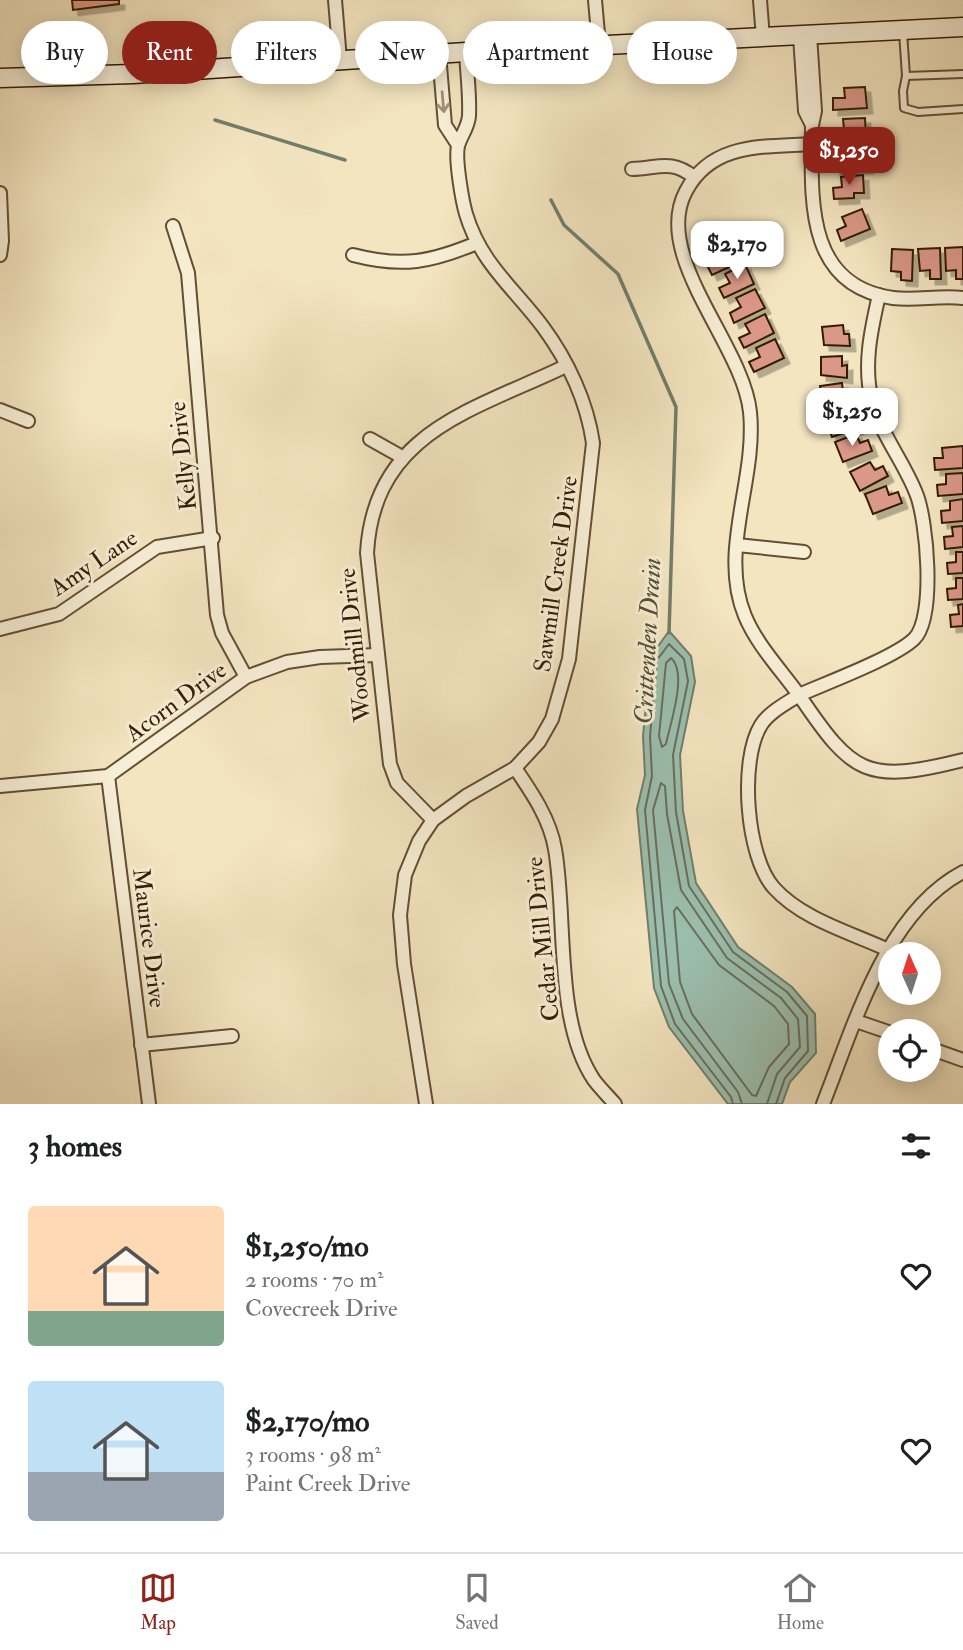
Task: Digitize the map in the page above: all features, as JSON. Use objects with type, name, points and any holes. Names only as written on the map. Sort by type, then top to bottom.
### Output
[{"type":"street","points":[[335,0],[337,21]]},
{"type":"street","points":[[595,0],[597,21]]},
{"type":"street","points":[[760,0],[763,38]]},
{"type":"street","points":[[613,44],[963,26]]},
{"type":"street","points":[[805,36],[809,86],[815,111],[812,125],[814,219],[822,247],[848,279],[879,295],[895,299],[963,298]]},
{"type":"street","points":[[0,78],[133,74],[231,67]]},
{"type":"street","name":"Sawmill Creek Drive","points":[[426,1104],[404,964],[401,890],[412,856],[433,820],[466,796],[516,768],[539,742],[552,719],[569,659],[573,633],[593,443],[589,415],[566,366],[542,327],[496,274],[477,243],[465,213],[458,145],[445,125],[442,84]]},
{"type":"street","name":"Sawmill Creek Drive","points":[[458,145],[466,134],[469,117],[467,84]]},
{"type":"street","points":[[812,144],[740,149],[719,157],[694,177],[680,205],[677,237],[684,258],[742,383],[750,413],[735,577],[745,617],[828,738],[853,764],[875,771],[899,772],[963,760]]},
{"type":"street","points":[[632,169],[678,165],[694,177]]},
{"type":"street","points":[[0,193],[0,255]]},
{"type":"street","name":"Kelly Drive","points":[[173,226],[188,273],[213,538],[217,615],[222,633],[246,677]]},
{"type":"street","points":[[353,255],[378,262],[424,262],[477,243]]},
{"type":"street","points":[[878,945],[795,907],[772,886],[760,862],[752,836],[749,774],[751,744],[762,722],[799,695],[915,639],[923,623],[927,579],[917,495],[872,402],[867,363],[879,295]]},
{"type":"street","name":"Woodmill Drive","points":[[433,820],[397,783],[390,764],[368,553],[369,525],[387,477],[402,457],[439,426],[566,366]]},
{"type":"street","points":[[0,410],[28,421]]},
{"type":"street","points":[[370,439],[402,457]]},
{"type":"street","name":"Amy Lane","points":[[0,629],[59,614],[157,547],[213,538]]},
{"type":"street","points":[[737,545],[804,552]]},
{"type":"street","name":"Acorn Drive","points":[[108,776],[246,677],[287,662],[320,657],[378,655]]},
{"type":"street","name":"Cedar Mill Drive","points":[[516,768],[546,821],[555,848],[574,1031],[593,1078],[615,1104]]},
{"type":"street","points":[[0,786],[108,776]]},
{"type":"street","name":"Maurice Drive","points":[[108,776],[149,1104]]},
{"type":"street","points":[[891,942],[914,912],[946,881],[963,872]]},
{"type":"street","points":[[824,1104],[878,968]]},
{"type":"street","points":[[856,1021],[878,1029]]},
{"type":"street","points":[[141,1045],[232,1037]]},
{"type":"street","points":[[941,1052],[963,1060]]},
{"type":"lane","points":[[902,30],[906,76],[904,108],[918,111],[963,109]]},
{"type":"lane","points":[[906,76],[963,74]]},
{"type":"water","points":[[669,631],[691,656],[695,682],[680,755],[683,811],[696,883],[738,947],[792,987],[815,1014],[816,1053],[790,1082],[782,1104],[728,1104],[669,1027],[654,988],[637,809],[645,775],[643,736],[651,656]]},
{"type":"building","points":[[72,0],[119,0],[119,4],[73,10]]},
{"type":"building","points":[[865,87],[867,108],[833,110],[833,98],[845,98],[844,88]]},
{"type":"building","points":[[865,118],[866,139],[832,141],[832,130],[844,129],[843,119]]},
{"type":"building","points":[[867,147],[868,168],[835,170],[834,159],[846,158],[846,148]]},
{"type":"building","points":[[863,175],[864,193],[854,193],[854,198],[834,199],[833,188],[842,187],[841,177]]},
{"type":"building","points":[[862,209],[870,229],[841,241],[837,230],[846,226],[842,217]]},
{"type":"building","points":[[729,243],[738,263],[712,275],[707,265],[713,263],[708,253]]},
{"type":"building","points":[[963,247],[963,279],[956,279],[956,270],[946,271],[945,248]]},
{"type":"building","points":[[940,248],[941,279],[930,279],[930,270],[920,271],[918,249]]},
{"type":"building","points":[[892,249],[913,250],[912,281],[901,280],[901,272],[891,271]]},
{"type":"building","points":[[745,264],[754,284],[724,298],[719,288],[730,283],[725,274]]},
{"type":"building","points":[[755,289],[765,308],[734,323],[730,313],[741,307],[736,298]]},
{"type":"building","points":[[765,314],[774,333],[744,348],[739,338],[750,333],[745,324]]},
{"type":"building","points":[[843,325],[844,334],[849,334],[850,346],[824,345],[822,327]]},
{"type":"building","points":[[775,339],[784,358],[754,372],[749,362],[760,357],[756,348]]},
{"type":"building","points":[[842,356],[842,366],[847,365],[847,378],[821,375],[821,357]]},
{"type":"building","points":[[842,383],[843,392],[852,391],[854,402],[823,407],[820,386]]},
{"type":"building","points":[[846,410],[849,419],[858,415],[862,427],[832,437],[825,417]]},
{"type":"building","points":[[856,434],[860,443],[868,440],[872,451],[843,462],[835,442]]},
{"type":"building","points":[[963,446],[963,468],[935,470],[934,458],[943,458],[942,448]]},
{"type":"building","points":[[870,462],[875,470],[883,466],[888,476],[860,491],[850,472]]},
{"type":"building","points":[[963,473],[963,494],[938,496],[937,485],[946,484],[946,474]]},
{"type":"building","points":[[886,486],[889,495],[898,492],[902,503],[873,514],[865,494]]},
{"type":"building","points":[[963,499],[963,521],[942,523],[941,511],[950,510],[950,501]]},
{"type":"building","points":[[963,526],[963,547],[945,549],[944,537],[953,536],[952,527]]},
{"type":"building","points":[[956,552],[963,552],[963,573],[948,574],[947,563],[956,562]]},
{"type":"building","points":[[956,578],[963,578],[963,599],[948,600],[947,589],[956,588]]},
{"type":"building","points":[[963,604],[963,626],[951,627],[950,615],[959,614],[958,605]]},
{"type":"waterway","name":"Crittenden Drain","points":[[215,120],[345,160]]},
{"type":"waterway","name":"Crittenden Drain","points":[[551,200],[564,225],[618,274],[676,407],[669,633]]}]
